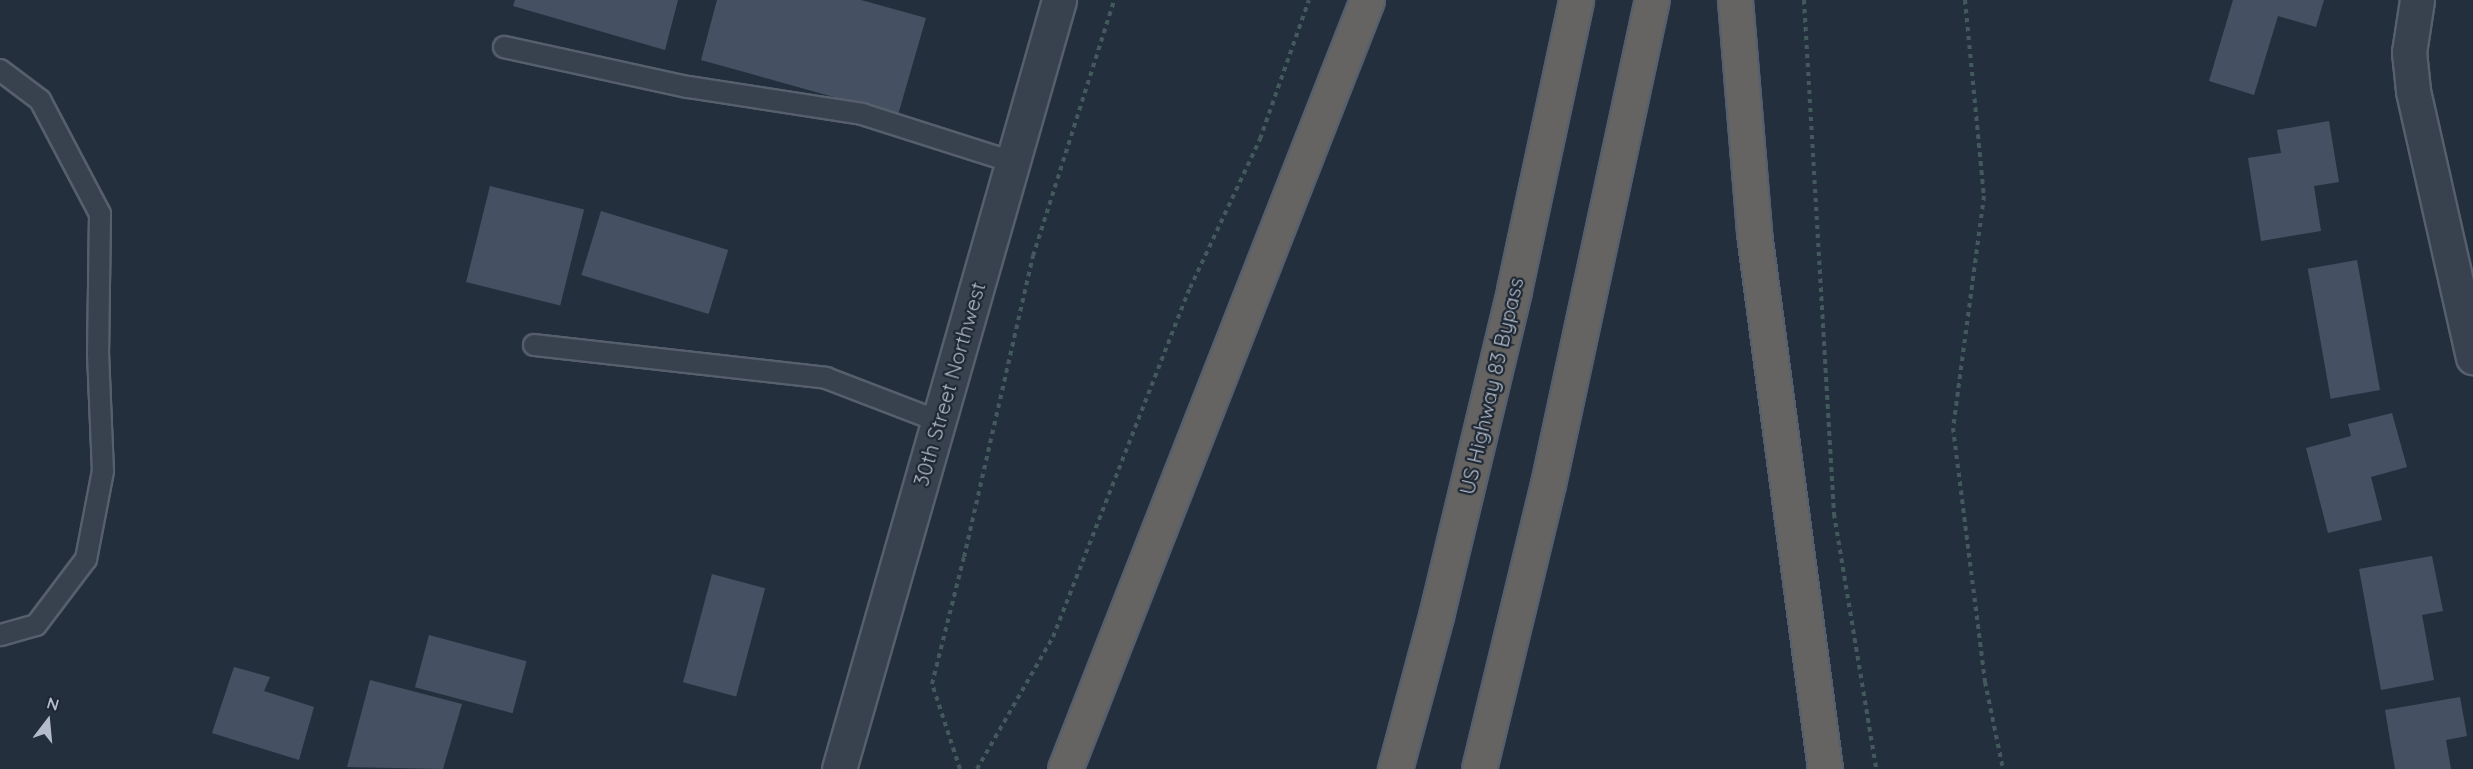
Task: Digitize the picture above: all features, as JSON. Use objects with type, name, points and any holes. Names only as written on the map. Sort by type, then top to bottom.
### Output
[{"type":"highway","points":[[1065,769],[1367,0]]},
{"type":"highway","name":"US Highway 83 Bypass","points":[[1395,769],[1436,616],[1514,290],[1576,0]]},
{"type":"highway","points":[[1479,769],[1548,483],[1652,0]]},
{"type":"highway","points":[[1736,0],[1754,233],[1825,769]]},
{"type":"street","name":"30th Street Northwest","points":[[839,769],[1059,0]]},
{"type":"street","points":[[2417,0],[2409,52],[2413,91],[2473,357]]},
{"type":"lane","points":[[504,47],[688,87],[862,114],[1012,162]]},
{"type":"lane","points":[[0,70],[40,100],[100,214],[98,353],[103,471],[86,559],[36,625],[0,635]]},
{"type":"lane","points":[[534,345],[826,378],[938,421]]},
{"type":"path","points":[[960,769],[932,684],[964,557],[1033,256],[1114,0]]},
{"type":"path","points":[[977,769],[1053,638],[1190,288],[1260,139],[1309,0]]},
{"type":"path","points":[[1804,0],[1834,514],[1876,769]]},
{"type":"path","points":[[1965,0],[1984,196],[1953,428],[1985,682],[2003,769]]},
{"type":"building","points":[[515,0],[678,0],[665,50],[513,6]]},
{"type":"building","points":[[717,0],[861,0],[926,18],[898,115],[701,60]]},
{"type":"building","points":[[2233,0],[2324,0],[2316,27],[2278,16],[2254,95],[2209,81]]},
{"type":"building","points":[[2329,121],[2339,182],[2314,186],[2321,231],[2261,241],[2248,158],[2281,153],[2277,130]]},
{"type":"building","points":[[490,186],[584,209],[560,306],[466,282]]},
{"type":"building","points":[[601,211],[728,250],[709,314],[581,275]]},
{"type":"building","points":[[2357,260],[2380,390],[2331,399],[2308,269]]},
{"type":"building","points":[[2392,413],[2407,467],[2371,477],[2382,520],[2328,533],[2306,448],[2351,436],[2348,424]]},
{"type":"building","points":[[2432,556],[2443,611],[2422,615],[2434,680],[2381,690],[2359,569]]},
{"type":"building","points":[[712,574],[765,588],[736,696],[683,682]]},
{"type":"building","points":[[429,635],[527,661],[513,713],[415,687]]},
{"type":"building","points":[[234,667],[270,677],[264,691],[314,707],[299,760],[212,733]]},
{"type":"building","points":[[370,680],[462,704],[443,769],[347,767]]},
{"type":"building","points":[[2460,697],[2467,736],[2446,740],[2451,769],[2395,769],[2385,710]]}]
